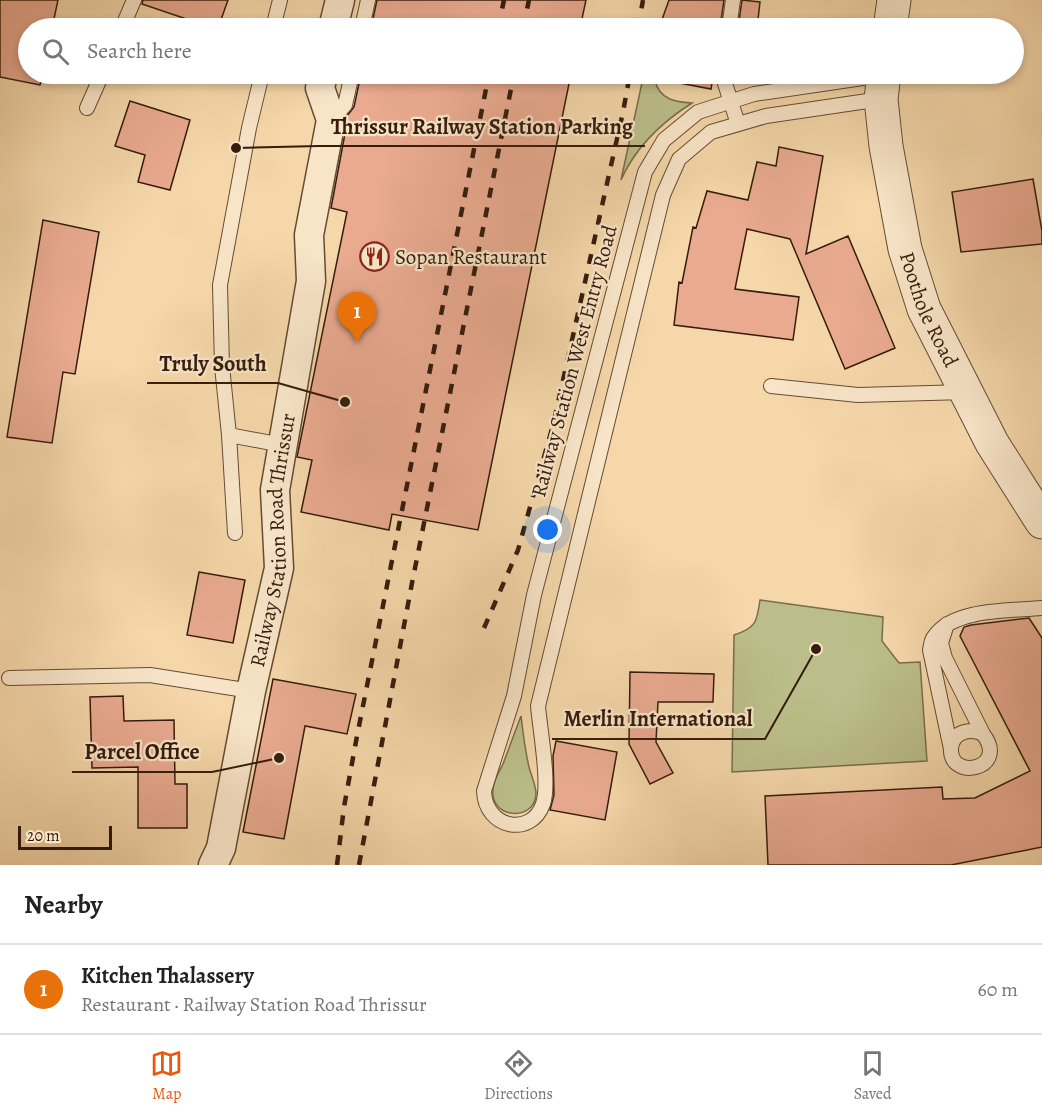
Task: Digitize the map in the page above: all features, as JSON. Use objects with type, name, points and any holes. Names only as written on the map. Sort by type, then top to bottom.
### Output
[{"type":"street","points":[[335,18],[339,0]]},
{"type":"street","points":[[891,18],[894,0]]},
{"type":"street","name":"Railway Station Road Thrissur","points":[[213,865],[221,848],[251,691],[279,568],[275,490],[311,281],[309,235],[331,120],[320,88],[321,84]]},
{"type":"street","name":"Poothole Road","points":[[883,84],[886,146],[905,249],[924,309],[992,443],[1042,522]]},
{"type":"lane","points":[[126,18],[134,0]]},
{"type":"lane","points":[[275,18],[279,0]]},
{"type":"lane","points":[[364,18],[368,0]]},
{"type":"lane","points":[[730,18],[733,0]]},
{"type":"lane","points":[[87,108],[98,84]]},
{"type":"lane","points":[[235,533],[222,366],[220,285],[249,128],[260,84]]},
{"type":"lane","points":[[331,120],[345,105],[350,84]]},
{"type":"lane","points":[[725,84],[738,124]]},
{"type":"lane","name":"Railway Station West Entry Road","points":[[871,84],[754,94],[698,112],[664,140],[645,172],[534,594],[514,696],[484,791],[484,801],[488,810],[503,823],[524,823],[540,811],[544,801],[538,706],[663,195],[679,159],[711,132],[879,84]]},
{"type":"lane","points":[[771,386],[858,395],[967,392]]},
{"type":"lane","points":[[229,435],[282,445]]},
{"type":"lane","points":[[947,624],[941,643],[945,658],[991,750],[983,765],[975,768],[966,769],[953,758],[930,650],[933,638],[947,624],[964,616],[1042,608]]},
{"type":"lane","points":[[9,678],[150,675],[251,691]]},
{"type":"lane","points":[[951,749],[953,741],[967,730],[976,730],[983,734]]},
{"type":"green space","points":[[642,84],[656,84],[669,99],[692,103],[670,118],[651,136],[634,156],[621,180]]},
{"type":"green space","points":[[760,600],[883,617],[882,641],[899,663],[920,662],[927,761],[732,772],[734,635],[747,630],[754,623]]},
{"type":"green space","points":[[521,716],[526,754],[536,794],[534,803],[528,809],[521,813],[513,813],[498,807],[494,800],[493,787]]},
{"type":"building","points":[[0,0],[58,0],[54,18],[18,18],[18,81],[0,77]]},
{"type":"building","points":[[143,0],[228,0],[222,18],[183,18],[142,4]]},
{"type":"building","points":[[377,0],[586,0],[582,18],[373,18]]},
{"type":"building","points":[[669,0],[724,0],[721,18],[663,18]]},
{"type":"building","points":[[742,0],[760,2],[758,18],[739,18]]},
{"type":"building","points":[[359,84],[569,84],[478,530],[392,514],[389,530],[301,512],[312,460],[297,457],[347,212],[331,208],[347,116],[354,107]]},
{"type":"building","points":[[685,84],[712,84],[711,89]]},
{"type":"building","points":[[130,101],[190,120],[170,190],[138,182],[145,155],[115,146]]},
{"type":"building","points":[[779,147],[823,156],[806,254],[848,236],[895,348],[845,369],[790,239],[747,229],[735,289],[799,297],[793,340],[674,325],[679,282],[682,283],[693,227],[696,228],[707,191],[748,200],[757,162],[776,166]]},
{"type":"building","points":[[1033,179],[1042,244],[961,252],[952,192]]},
{"type":"building","points":[[43,220],[99,232],[75,374],[63,372],[52,443],[7,437]]},
{"type":"building","points":[[199,572],[245,580],[233,643],[187,635]]},
{"type":"building","points":[[1029,618],[1042,638],[1042,847],[951,865],[768,865],[765,796],[942,787],[943,799],[975,798],[1030,771],[960,636],[964,627],[971,625]]},
{"type":"building","points":[[630,672],[714,674],[713,702],[658,702],[656,742],[673,773],[650,784],[629,744]]},
{"type":"building","points":[[273,679],[356,694],[347,734],[305,726],[284,839],[243,832]]},
{"type":"building","points":[[123,696],[124,721],[174,720],[175,784],[187,784],[187,828],[138,828],[138,767],[92,768],[90,697]]},
{"type":"building","points":[[556,741],[617,752],[605,820],[550,810],[554,795],[553,756]]},
{"type":"railway","points":[[500,18],[504,0]]},
{"type":"railway","points":[[525,18],[529,0]]},
{"type":"railway","points":[[640,18],[643,0]]},
{"type":"railway","points":[[337,865],[344,807],[357,736],[487,84]]},
{"type":"railway","points":[[359,865],[412,583],[512,84]]},
{"type":"railway","points":[[484,628],[518,550],[553,425],[628,84]]},
{"type":"place","name":"Thrissur Railway Station Parking","points":[[236,148]]},
{"type":"place","name":"Sopan Restaurant","points":[[374,257]]},
{"type":"place","name":"Kitchen Thalassery","points":[[357,342]]},
{"type":"place","name":"Truly South","points":[[345,402]]},
{"type":"place","name":"Merlin International","points":[[816,649]]},
{"type":"place","name":"Parcel Office","points":[[279,758]]}]
